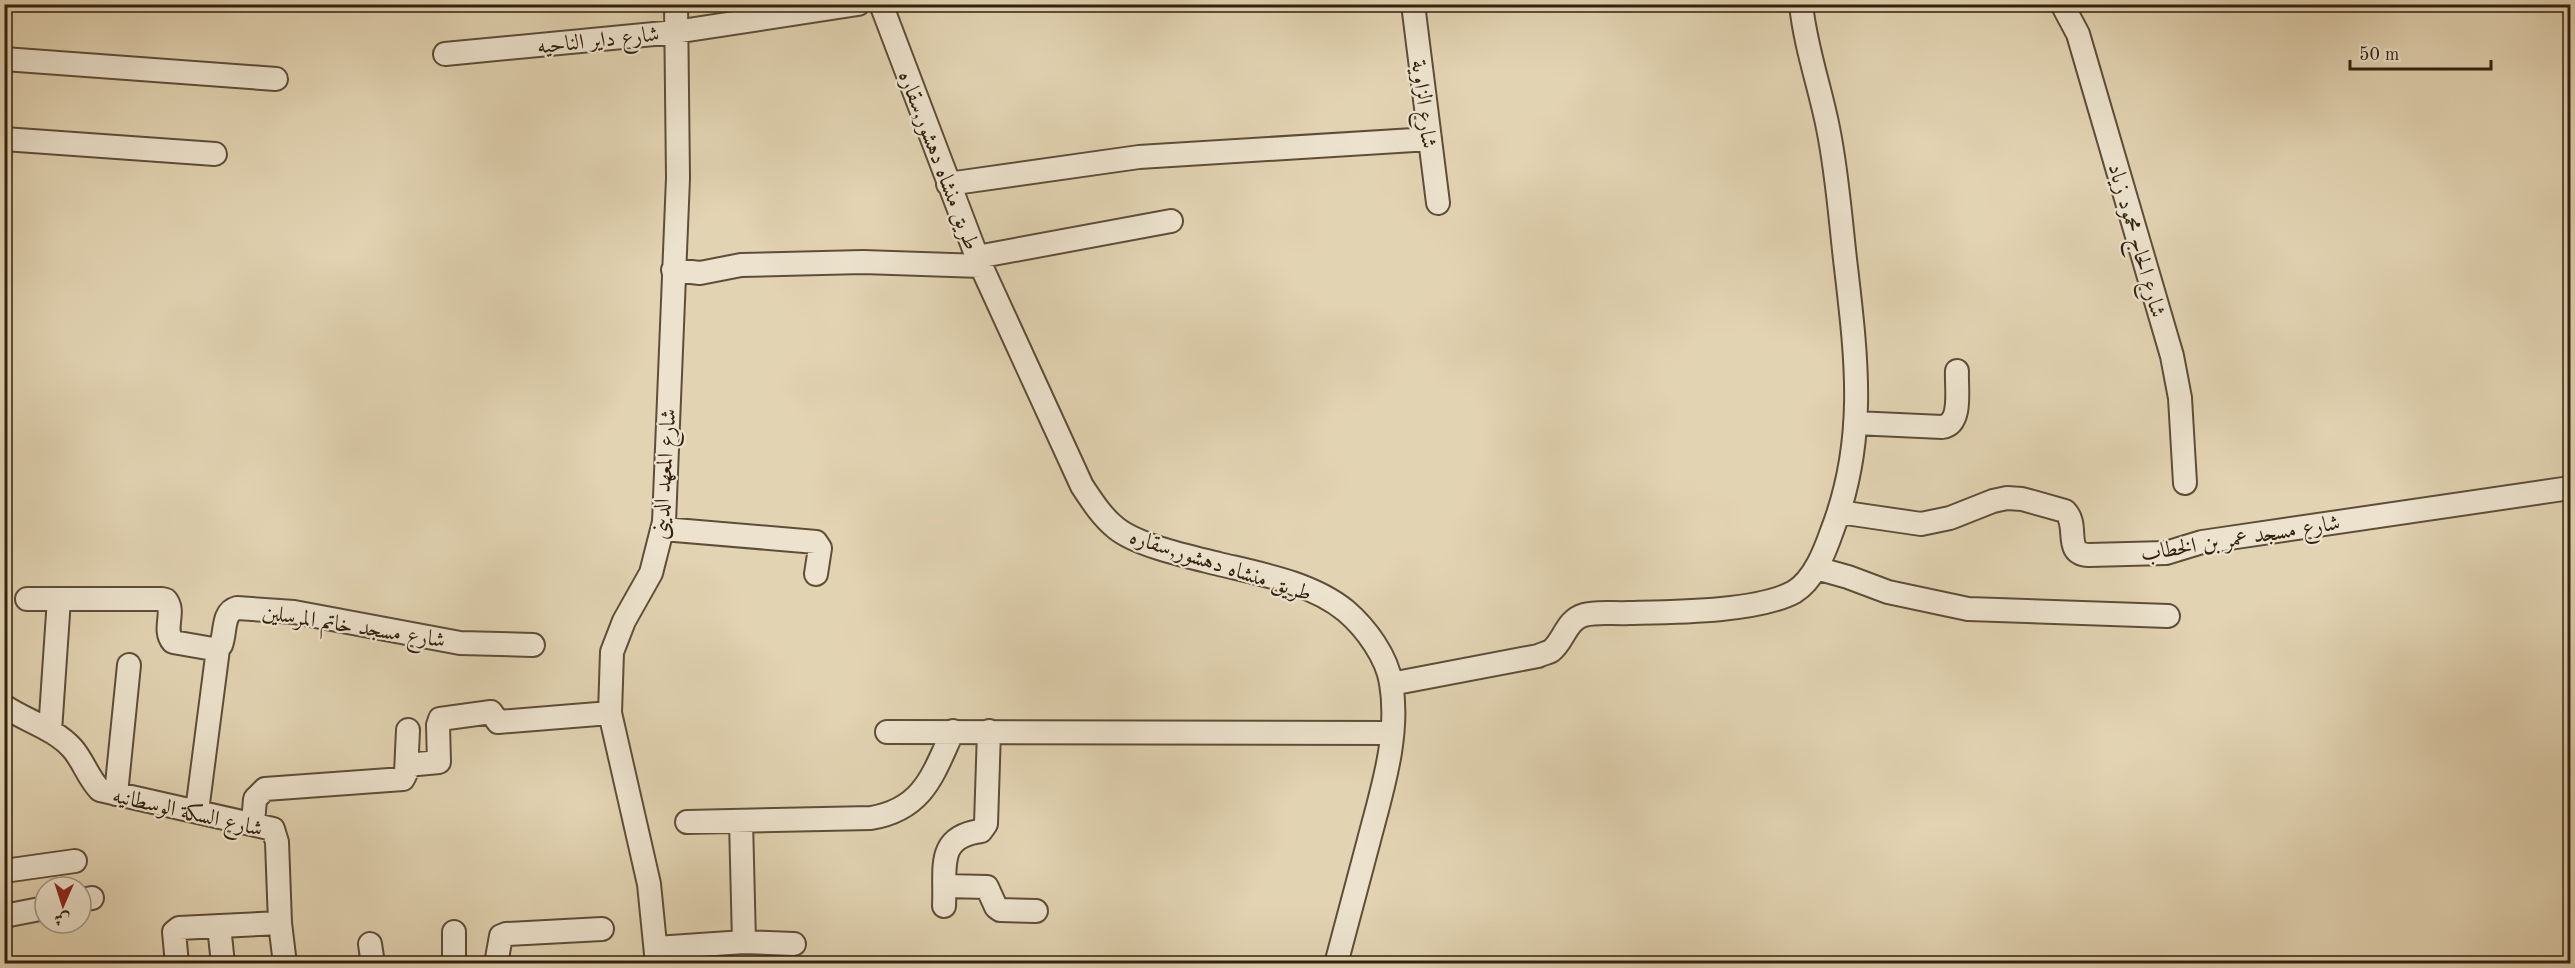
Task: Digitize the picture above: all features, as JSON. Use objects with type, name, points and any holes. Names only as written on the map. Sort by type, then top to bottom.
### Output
[{"type":"street","name":"شارع المعهد الدينى","points":[[656,956],[649,884],[610,713],[612,652],[624,621],[651,573],[663,529],[678,178],[676,4]]},
{"type":"street","name":"شارع داير الناحيه","points":[[445,54],[675,32],[858,4]]},
{"type":"street","name":"طريق منشاه دهشور,سقاره","points":[[881,4],[979,261],[1082,486],[1104,517],[1118,530],[1133,538],[1185,555],[1262,575],[1326,598],[1345,610],[1362,626],[1387,667],[1391,684],[1392,733],[1384,783],[1336,963]]},
{"type":"street","name":"شارع الزاوية","points":[[1413,4],[1438,203]]},
{"type":"street","points":[[1391,684],[1538,656],[1550,651],[1562,639],[1569,626],[1585,615],[1753,605],[1778,599],[1797,590],[1815,568],[1839,512],[1850,472],[1857,398],[1855,333],[1838,188],[1821,94],[1804,28],[1802,4]]},
{"type":"street","name":"شارع الحاج محمود زياد","points":[[2062,4],[2078,34],[2172,356],[2180,398],[2185,483]]},
{"type":"street","points":[[4,59],[276,79]]},
{"type":"street","points":[[4,139],[214,154]]},
{"type":"street","points":[[948,184],[1139,157],[1430,139]]},
{"type":"street","points":[[674,270],[700,273],[741,265],[979,261],[1171,221]]},
{"type":"street","points":[[1855,423],[1942,427],[1950,425],[1956,418],[1957,371]]},
{"type":"street","name":"شارع مسجد عمر بن الخطاب","points":[[1839,512],[1906,524],[1921,524],[1950,518],[1993,501],[2022,499],[2065,511],[2072,522],[2072,544],[2075,551],[2082,555],[2100,555],[2166,552],[2202,542],[2571,488]]},
{"type":"street","points":[[663,529],[816,542],[820,548],[816,574]]},
{"type":"street","points":[[1815,568],[1888,592],[1968,609],[2168,616]]},
{"type":"street","points":[[27,599],[166,600],[170,607],[168,633],[173,642],[218,649]]},
{"type":"street","points":[[50,731],[59,599]]},
{"type":"street","name":"شارع مسجد خاتم المرسلين","points":[[197,812],[218,649],[223,641],[229,612],[237,608],[294,612],[460,643],[533,645]]},
{"type":"street","points":[[116,794],[129,665]]},
{"type":"street","name":"شارع السكة الوسطانيه","points":[[4,706],[62,738],[74,749],[94,784],[100,790],[253,823],[268,827],[276,834],[280,923],[285,963]]},
{"type":"street","points":[[407,765],[439,762],[438,725],[441,720],[491,712],[498,722],[610,713]]},
{"type":"street","points":[[253,823],[255,799],[265,789],[403,779],[407,765],[408,730]]},
{"type":"street","points":[[687,822],[871,818],[888,815],[904,808],[928,783],[953,731]]},
{"type":"street","points":[[988,731],[986,824],[981,831],[963,835],[950,844],[946,854],[945,896],[987,887],[996,907],[1000,910],[1036,911]]},
{"type":"street","points":[[887,732],[1392,733]]},
{"type":"street","points":[[741,821],[744,942]]},
{"type":"street","points":[[4,871],[75,861]]},
{"type":"street","points":[[4,916],[33,910]]},
{"type":"street","points":[[177,963],[174,932],[176,929],[280,923]]},
{"type":"street","points":[[219,926],[223,963]]},
{"type":"street","points":[[496,963],[501,936],[506,934],[602,929]]},
{"type":"street","points":[[454,932],[454,963]]},
{"type":"street","points":[[656,956],[744,942],[794,944]]}]
